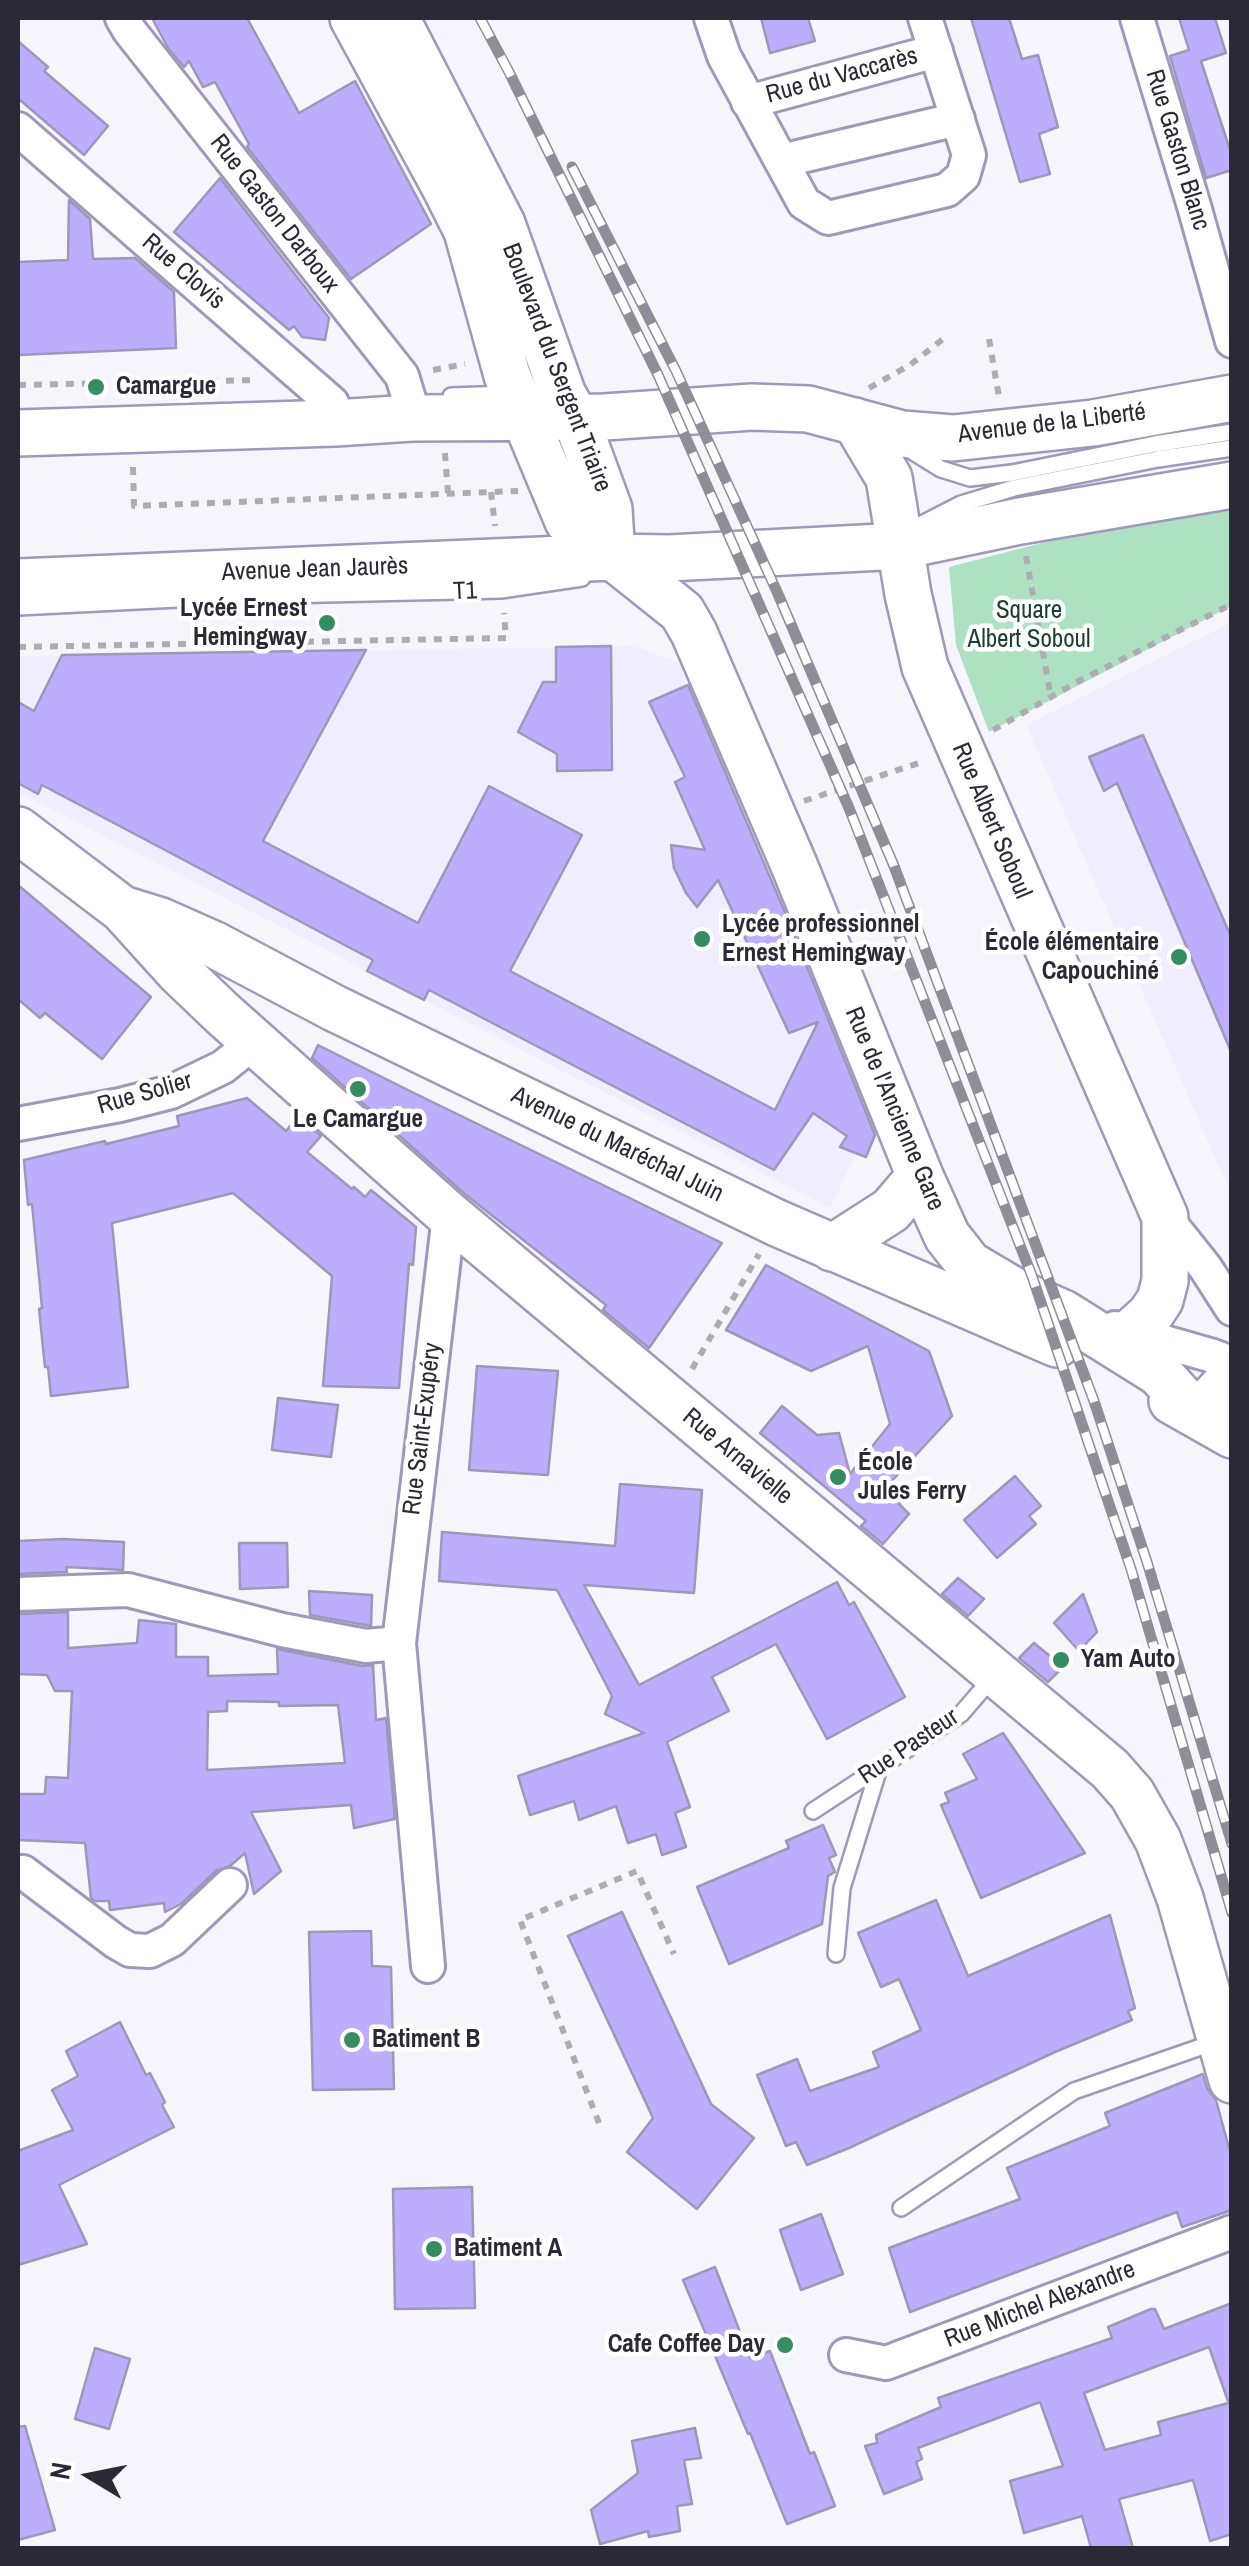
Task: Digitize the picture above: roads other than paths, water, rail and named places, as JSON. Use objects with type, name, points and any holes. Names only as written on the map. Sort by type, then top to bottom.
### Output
[{"type":"street","name":"Rue Gaston Darboux","points":[[122,18],[402,376],[417,402]]},
{"type":"street","name":"Boulevard du Sergent Triaire","points":[[354,18],[467,231],[501,356],[551,404],[608,509],[619,563]]},
{"type":"street","name":"Boulevard du Sergent Triaire","points":[[396,18],[502,224],[551,404],[556,487],[568,521],[619,563]]},
{"type":"street","name":"Rue du Vaccarès","points":[[711,18],[724,56],[804,203],[828,218],[947,190],[962,176],[970,156],[925,18]]},
{"type":"street","name":"Rue Gaston Blanc","points":[[1137,18],[1232,341]]},
{"type":"street","name":"Rue du Vaccarès","points":[[748,102],[936,51]]},
{"type":"street","points":[[781,161],[958,118]]},
{"type":"street","name":"Rue Clovis","points":[[18,128],[331,408]]},
{"type":"street","name":"Avenue de la Liberté","points":[[551,404],[808,409],[859,406],[902,434],[952,438],[1093,422],[1232,398]]},
{"type":"street","points":[[18,433],[417,402],[551,404]]},
{"type":"street","name":"Rue Albert Soboul","points":[[859,406],[888,478],[885,543],[908,594],[925,667],[1165,1218],[1218,1276],[1232,1310]]},
{"type":"street","points":[[619,563],[885,543],[1232,486]]},
{"type":"street","name":"Avenue Jean Jaurès","points":[[18,582],[619,563]]},
{"type":"street","name":"Rue de l'Ancienne Gare","points":[[619,563],[682,612],[694,633],[947,1236],[969,1264],[1159,1372],[1214,1425]]},
{"type":"street","name":"Avenue du Maréchal Juin","points":[[18,830],[122,909],[213,944],[777,1223],[1138,1380],[1214,1425]]},
{"type":"street","name":"Rue Arnavielle","points":[[122,909],[178,972],[449,1215],[1110,1769],[1132,1794],[1158,1840],[1180,1898],[1226,2060]]},
{"type":"street","name":"Rue Solier","points":[[18,1124],[172,1092],[223,1068],[254,1042],[290,985]]},
{"type":"street","points":[[832,1248],[891,1210],[920,1176]]},
{"type":"street","name":"Rue Saint-Exupéry","points":[[428,1966],[398,1643],[449,1215]]},
{"type":"street","points":[[1130,1332],[1160,1300],[1165,1281],[1165,1218]]},
{"type":"street","points":[[1063,1314],[1232,1364]]},
{"type":"street","points":[[1214,1425],[1232,1377]]},
{"type":"street","points":[[18,1594],[128,1590],[282,1630],[366,1646],[398,1643]]},
{"type":"street","points":[[18,1872],[130,1950],[150,1951],[172,1940],[230,1885]]},
{"type":"street","name":"Rue Michel Alexandre","points":[[846,2355],[886,2363],[1232,2232]]},
{"type":"lane","points":[[859,406],[941,470],[970,478],[1232,432]]},
{"type":"lane","points":[[885,543],[961,504],[1014,488],[1232,448]]},
{"type":"lane","name":"T1","points":[[18,607],[238,596],[502,590],[562,582],[619,563]]},
{"type":"lane","name":"Rue Pasteur","points":[[813,1811],[961,1714],[996,1673]]},
{"type":"lane","points":[[836,1954],[842,1888],[879,1768]]},
{"type":"lane","points":[[901,2208],[1074,2091],[1226,2060]]},
{"type":"railway","points":[[480,18],[659,377],[849,808],[1032,1276],[1131,1569],[1232,1913]]},
{"type":"railway","points":[[572,167],[676,371],[778,594],[894,866],[1094,1401],[1232,1844]]},
{"type":"place","name":"Camargue","points":[[96,387]]},
{"type":"place","name":"Lycée Ernest Hemingway","points":[[327,623]]},
{"type":"place","name":"Lycée professionnel Ernest Hemingway","points":[[702,939]]},
{"type":"place","name":"École élémentaire Capouchiné","points":[[1179,957]]},
{"type":"place","name":"Le Camargue","points":[[358,1089]]},
{"type":"place","name":"École Jules Ferry","points":[[838,1477]]},
{"type":"place","name":"Yam Auto","points":[[1061,1660]]},
{"type":"place","name":"Batiment B","points":[[352,2040]]},
{"type":"place","name":"Batiment A","points":[[434,2249]]},
{"type":"place","name":"Cafe Coffee Day","points":[[785,2345]]},
{"type":"park label","name":"Square Albert Soboul","points":[[1029,626]]}]
